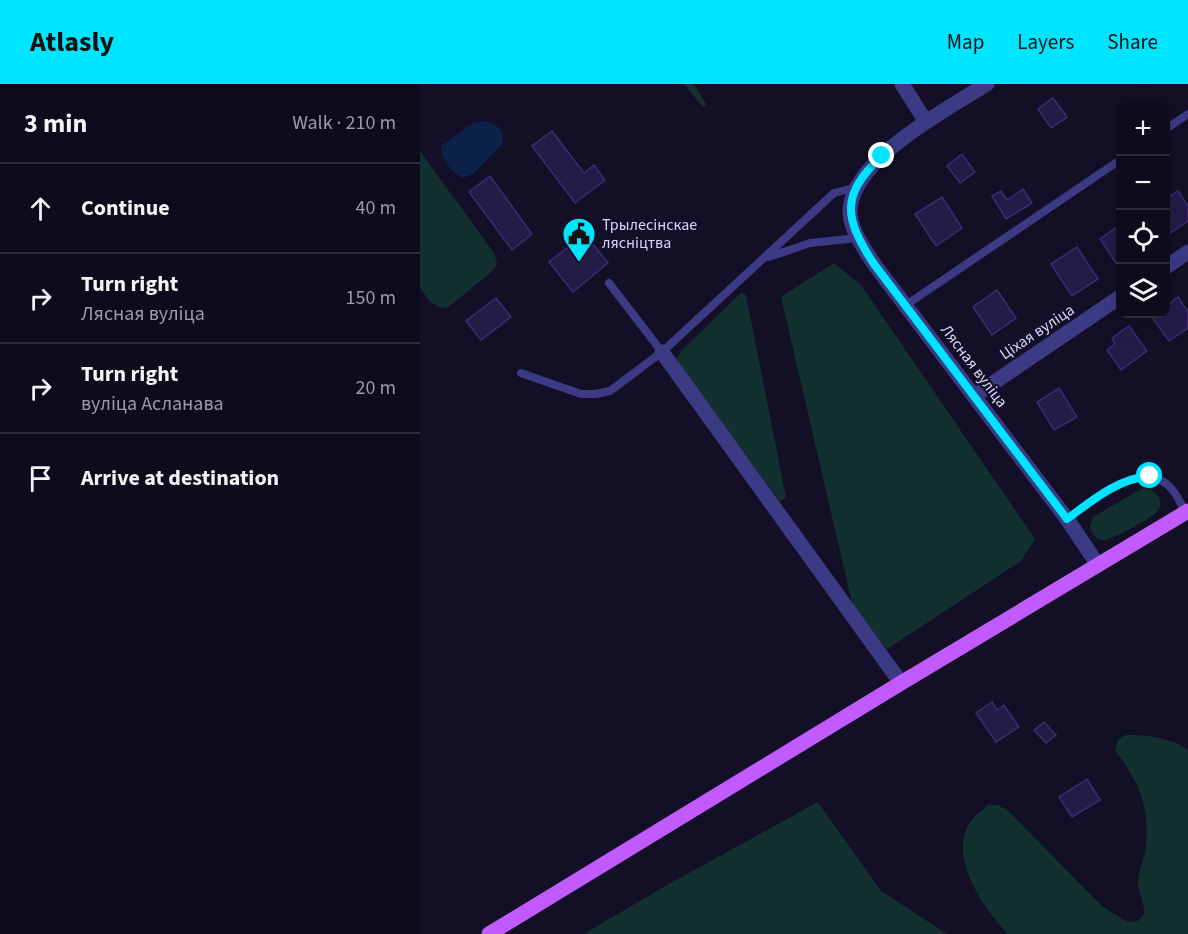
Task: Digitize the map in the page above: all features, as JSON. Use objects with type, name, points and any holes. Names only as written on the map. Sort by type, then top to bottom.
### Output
[{"type":"main road","points":[[489,934],[1187,512]]},
{"type":"street","points":[[902,84],[926,122]]},
{"type":"street","points":[[858,183],[882,156],[926,122],[987,84]]},
{"type":"street","name":"Лясная вуліца","points":[[858,183],[850,211],[858,238],[874,264],[1067,519],[1098,565]]},
{"type":"street","points":[[1170,264],[1188,252]]},
{"type":"street","name":"Ціхая вуліца","points":[[974,396],[1116,300]]},
{"type":"street","points":[[662,352],[901,683]]},
{"type":"lane","points":[[1170,126],[1188,114]]},
{"type":"lane","points":[[906,305],[1116,163]]},
{"type":"lane","points":[[521,373],[581,394],[610,391],[662,352],[834,193],[858,183]]},
{"type":"lane","points":[[762,260],[810,243],[858,238]]},
{"type":"lane","points":[[609,283],[662,352]]},
{"type":"lane","points":[[1067,519],[1116,484],[1150,476],[1167,484],[1187,512]]},
{"type":"green space","points":[[684,84],[694,84],[706,104],[705,107],[703,107]]},
{"type":"green space","points":[[420,151],[494,253],[497,263],[494,270],[447,308],[434,305],[420,288]]},
{"type":"green space","points":[[834,263],[861,285],[1035,539],[1021,561],[887,649],[853,607],[781,297]]},
{"type":"green space","points":[[741,293],[746,295],[786,498],[780,501],[679,366],[677,359],[681,351]]},
{"type":"green space","points":[[1146,488],[1159,498],[1160,505],[1156,513],[1138,525],[1105,540],[1101,540],[1092,533],[1090,526],[1093,517]]},
{"type":"green space","points":[[1126,735],[1158,738],[1174,742],[1188,750],[1188,934],[1008,934],[980,898],[966,868],[963,853],[968,825],[988,805],[998,805],[1007,810],[1103,907],[1128,922],[1138,921],[1144,914],[1138,882],[1146,846],[1144,806],[1136,783],[1115,750],[1118,740]]},
{"type":"green space","points":[[818,802],[881,891],[947,934],[584,934],[667,885]]},
{"type":"water","points":[[486,121],[500,129],[503,135],[502,144],[473,174],[463,178],[448,165],[442,156],[441,146],[473,123]]},
{"type":"building","points":[[1053,98],[1067,117],[1051,128],[1038,109]]},
{"type":"building","points":[[552,131],[584,173],[594,165],[605,180],[575,203],[532,146]]},
{"type":"building","points":[[962,154],[975,172],[960,183],[947,166]]},
{"type":"building","points":[[490,176],[532,234],[512,250],[469,192]]},
{"type":"building","points":[[1023,189],[1032,203],[1006,219],[992,196],[1001,191],[1007,200]]},
{"type":"building","points":[[1178,191],[1188,206],[1188,221],[1170,233],[1170,210],[1170,196]]},
{"type":"building","points":[[942,197],[962,228],[936,246],[915,214]]},
{"type":"building","points":[[1116,228],[1116,263],[1100,239]]},
{"type":"building","name":"Трылесінскае лясніцтва","points":[[585,234],[608,263],[573,292],[549,262]]},
{"type":"building","points":[[1077,247],[1098,279],[1072,296],[1051,264]]},
{"type":"building","points":[[997,290],[1016,318],[992,335],[973,307]]},
{"type":"building","points":[[1178,297],[1188,312],[1188,328],[1169,341],[1152,318],[1170,318],[1170,303]]},
{"type":"building","points":[[496,298],[511,317],[481,340],[466,321]]},
{"type":"building","points":[[1129,326],[1147,351],[1121,370],[1107,350],[1115,344],[1112,338]]},
{"type":"building","points":[[1059,388],[1077,417],[1054,430],[1037,402]]},
{"type":"building","points":[[992,702],[997,710],[1004,705],[1019,727],[996,742],[976,713]]},
{"type":"building","points":[[1044,722],[1056,735],[1046,743],[1034,730]]},
{"type":"building","points":[[1087,779],[1100,800],[1072,817],[1059,797]]},
{"type":"place","name":"Трылесінскае лясніцтва","points":[[579,263]]},
{"type":"route","points":[[882,156],[860,179],[853,195],[850,211],[853,226],[861,244],[1067,519],[1116,484],[1150,476]]}]
